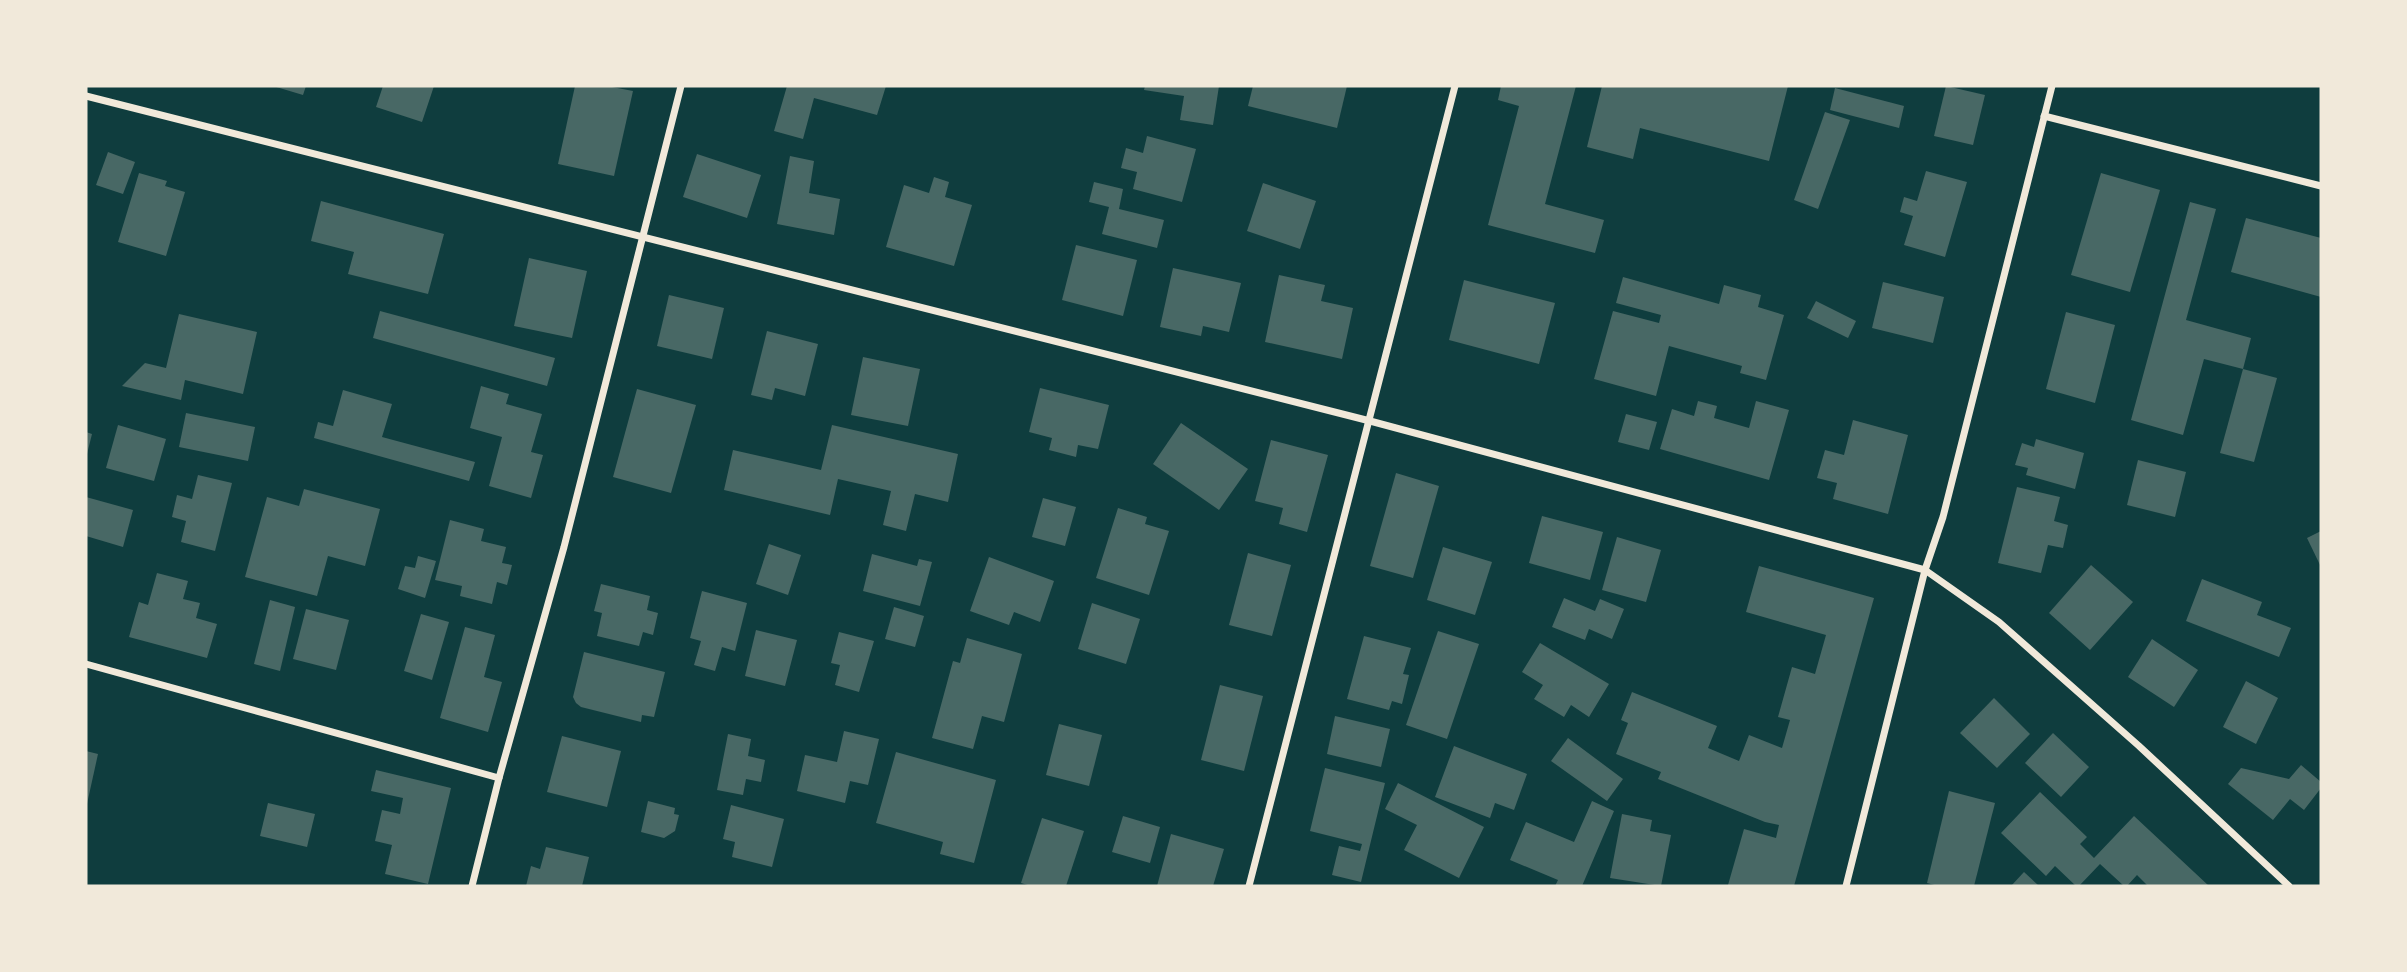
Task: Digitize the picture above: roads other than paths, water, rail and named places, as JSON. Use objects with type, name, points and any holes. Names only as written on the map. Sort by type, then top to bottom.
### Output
[{"type":"street","points":[[472,886],[499,778],[564,547],[681,86]]},
{"type":"street","points":[[1249,886],[1455,86]]},
{"type":"street","points":[[1846,886],[1925,570],[1943,517],[2052,86]]},
{"type":"street","points":[[86,96],[1370,421],[1925,570],[1999,622],[2139,746],[2289,886]]},
{"type":"street","points":[[2044,116],[2321,186]]},
{"type":"street","points":[[86,664],[499,778]]}]
